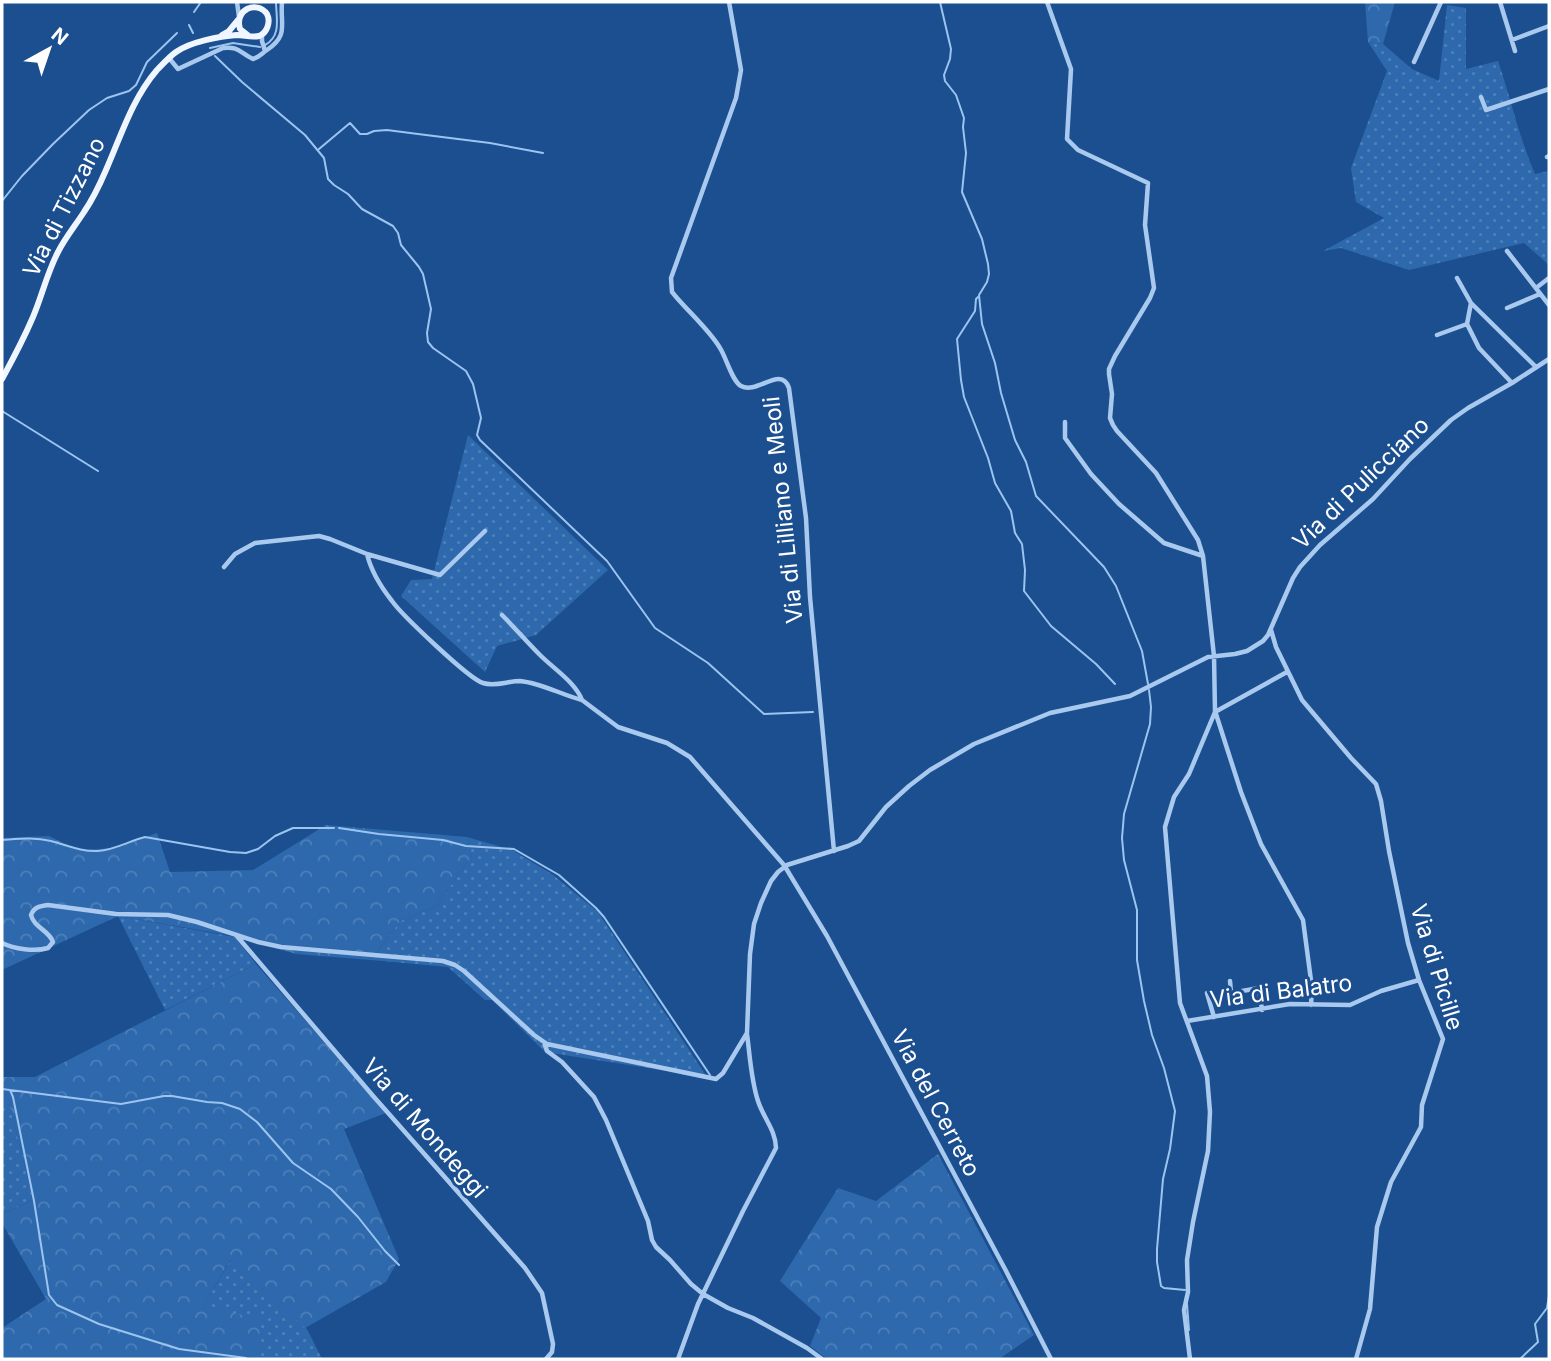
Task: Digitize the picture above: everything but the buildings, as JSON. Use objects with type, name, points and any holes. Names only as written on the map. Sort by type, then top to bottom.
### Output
[{"type":"main road","name":"Via di Tizzano","points":[[2,379],[33,316],[57,254],[66,236],[85,211],[140,93],[169,58],[180,50],[229,31],[244,10],[264,3]]},
{"type":"main road","points":[[263,34],[269,24],[264,3]]},
{"type":"main road","points":[[251,7],[262,9],[267,15]]},
{"type":"main road","points":[[239,19],[242,32],[252,37]]},
{"type":"main road","name":"Via di Tizzano","points":[[213,39],[263,34]]},
{"type":"street","points":[[238,2],[251,7]]},
{"type":"street","points":[[238,2],[239,19]]},
{"type":"street","points":[[169,58],[178,69],[223,48],[235,48],[253,59],[258,58],[281,37],[282,2]]},
{"type":"street","name":"Via di Lilliano e Meoli","points":[[729,2],[741,70],[740,84],[680,249],[670,285],[672,292],[719,345],[741,386],[755,387],[782,379],[789,388],[806,518],[810,597],[834,851]]},
{"type":"street","points":[[1047,2],[1071,69],[1067,139],[1078,150],[1148,183],[1146,225],[1154,288],[1109,369],[1111,422],[1156,473],[1194,533],[1203,556],[1214,656],[1215,712],[1261,844],[1303,919],[1312,988],[1311,1005]]},
{"type":"street","points":[[1414,62],[1441,2]]},
{"type":"street","points":[[1500,2],[1515,51]]},
{"type":"street","points":[[1512,40],[1549,26]]},
{"type":"street","points":[[263,34],[262,44],[265,51]]},
{"type":"street","points":[[252,37],[262,44]]},
{"type":"street","points":[[1481,97],[1486,110],[1549,89]]},
{"type":"street","points":[[1507,251],[1549,305]]},
{"type":"street","points":[[1457,278],[1471,303],[1536,367]]},
{"type":"street","points":[[1536,288],[1549,278]]},
{"type":"street","points":[[1507,308],[1540,293]]},
{"type":"street","points":[[1471,303],[1467,324],[1479,348],[1512,383]]},
{"type":"street","points":[[1437,335],[1467,324]]},
{"type":"street","name":"Via di Pulicciano","points":[[785,867],[859,841],[886,807],[909,786],[970,746],[1050,713],[1130,696],[1205,658],[1244,652],[1265,638],[1290,583],[1320,544],[1373,499],[1451,420],[1549,359]]},
{"type":"street","points":[[1065,422],[1065,438],[1091,474],[1119,504],[1164,543],[1203,556]]},
{"type":"street","points":[[224,566],[235,554],[255,543],[319,536],[367,554],[440,575],[485,531]]},
{"type":"street","points":[[367,554],[372,570],[393,603],[474,679],[488,684],[521,681],[582,700]]},
{"type":"street","points":[[502,615],[566,679],[582,700]]},
{"type":"street","name":"Via di Picille","points":[[1271,629],[1276,647],[1302,700],[1350,758],[1376,784],[1405,930],[1419,980],[1441,1034],[1442,1043],[1422,1105],[1422,1127],[1391,1182],[1377,1227],[1370,1309],[1356,1359]]},
{"type":"street","name":"Via di Picille","points":[[1265,638],[1276,647]]},
{"type":"street","points":[[1190,1359],[1184,1310],[1188,1292],[1187,1260],[1208,1151],[1210,1112],[1207,1076],[1180,1003],[1165,827],[1174,797],[1194,763],[1215,712],[1287,672]]},
{"type":"street","name":"Via del Cerreto","points":[[582,700],[618,727],[667,743],[690,757],[785,867],[827,936],[1051,1359]]},
{"type":"street","points":[[678,1359],[698,1304],[776,1148],[774,1133],[757,1098],[747,1033],[754,924],[771,881],[775,874],[785,867]]},
{"type":"street","points":[[2,943],[11,947],[40,950],[48,948],[52,944],[52,938],[31,918],[38,906],[43,906],[116,914],[168,915],[295,950],[436,960],[451,963],[464,971],[544,1042],[714,1080],[723,1073],[747,1033]]},
{"type":"street","name":"Via di Mondeggi","points":[[236,934],[374,1097],[525,1268],[541,1293],[553,1344],[552,1352],[546,1359]]},
{"type":"street","name":"Via di Balatro","points":[[1187,1021],[1290,1004],[1350,1005],[1381,991],[1419,980]]},
{"type":"street","points":[[1230,981],[1231,993],[1259,988],[1262,1010]]},
{"type":"street","points":[[1208,993],[1214,1017]]},
{"type":"street","points":[[544,1042],[547,1051],[562,1062],[594,1097],[648,1221],[656,1247],[703,1294],[753,1318],[822,1359]]},
{"type":"street","points":[[691,1284],[698,1304]]},
{"type":"street","points":[[707,1285],[708,1293],[715,1301]]},
{"type":"green space","points":[[1365,2],[1395,2],[1383,44],[1368,42]]},
{"type":"green space","points":[[1447,5],[1466,8],[1466,69],[1498,61],[1535,174],[1549,171],[1549,265],[1524,243],[1409,270],[1341,248],[1323,251],[1384,218],[1356,202],[1351,168],[1387,71],[1368,42],[1383,44],[1412,69],[1439,81]]},
{"type":"green space","points":[[468,435],[608,570],[536,635],[497,646],[485,672],[401,596],[411,580],[432,579]]},
{"type":"green space","points":[[326,825],[467,837],[472,856],[436,906],[400,921],[371,960],[296,954],[234,936],[118,916],[2,970],[2,838],[49,836],[78,850],[116,848],[157,833],[170,872],[253,870]]},
{"type":"green space","points":[[467,837],[512,850],[552,874],[598,912],[709,1080],[545,1052],[492,1000],[485,1000],[448,967],[371,960],[400,921],[436,906],[472,856]]},
{"type":"green space","points":[[118,916],[235,937],[256,964],[165,1010]]},
{"type":"green space","points":[[256,964],[386,1113],[344,1129],[399,1259],[386,1282],[305,1328],[230,1260],[203,1307],[262,1319],[258,1356],[268,1359],[2,1358],[2,1328],[46,1299],[2,1223],[2,1214],[33,1200],[9,1103],[2,1102],[2,1077],[35,1077]]},
{"type":"green space","points":[[2,1102],[9,1102],[33,1200],[2,1214]]},
{"type":"green space","points":[[938,1154],[1034,1335],[999,1359],[827,1359],[810,1346],[821,1318],[780,1281],[838,1188],[876,1201]]},
{"type":"green space","points":[[231,1259],[307,1329],[322,1359],[258,1357],[203,1307]]},
{"type":"waterway","points":[[194,12],[201,2]]},
{"type":"waterway","points":[[265,45],[274,37],[276,31],[276,2]]},
{"type":"waterway","points":[[940,2],[951,49],[945,81],[956,95],[964,118],[966,153],[962,192],[982,239],[988,264],[987,282],[979,295],[982,324],[1015,440],[1026,462],[1036,496],[1104,567],[1116,586],[1142,651],[1148,684]]},
{"type":"waterway","points":[[189,25],[193,33]]},
{"type":"waterway","points":[[2,201],[22,176],[89,110],[107,98],[129,91],[136,85],[147,62],[177,33]]},
{"type":"waterway","points":[[210,48],[233,43],[260,47]]},
{"type":"waterway","points":[[215,56],[305,135],[324,158],[328,179],[334,185],[348,194],[362,209],[393,226],[398,233],[401,245],[423,274],[431,309],[428,342],[466,371],[473,384],[481,418],[477,435],[480,440],[607,561],[655,628],[708,663],[764,714],[813,712]]},
{"type":"waterway","points":[[319,149],[350,123],[360,134],[387,130],[490,143],[543,153]]},
{"type":"waterway","points":[[978,297],[975,311],[957,339],[961,380],[964,397],[995,483],[1011,511],[1015,533],[1022,544],[1024,591],[1051,626],[1115,684]]},
{"type":"waterway","points":[[2,411],[98,471]]},
{"type":"waterway","points":[[1149,690],[1150,724],[1124,814],[1122,838],[1124,860],[1137,910],[1137,960],[1144,1001],[1175,1111],[1163,1179],[1157,1262],[1161,1286],[1185,1290]]},
{"type":"waterway","points":[[2,840],[38,839],[98,851],[145,837],[246,853],[258,849],[275,836],[293,828],[334,828]]},
{"type":"waterway","points":[[339,828],[443,840],[466,846],[514,849],[559,875],[604,917],[710,1075]]},
{"type":"waterway","points":[[2,1089],[121,1104],[172,1096],[222,1103],[240,1109],[257,1122],[293,1163],[331,1189],[399,1265]]},
{"type":"waterway","points":[[10,1090],[34,1201],[49,1295],[57,1305],[99,1324],[179,1349],[246,1358]]},
{"type":"waterway","points":[[1520,1359],[1538,1342],[1535,1324],[1547,1308],[1549,1296]]},
{"type":"waterway","points":[[1187,1304],[1189,1330]]}]
